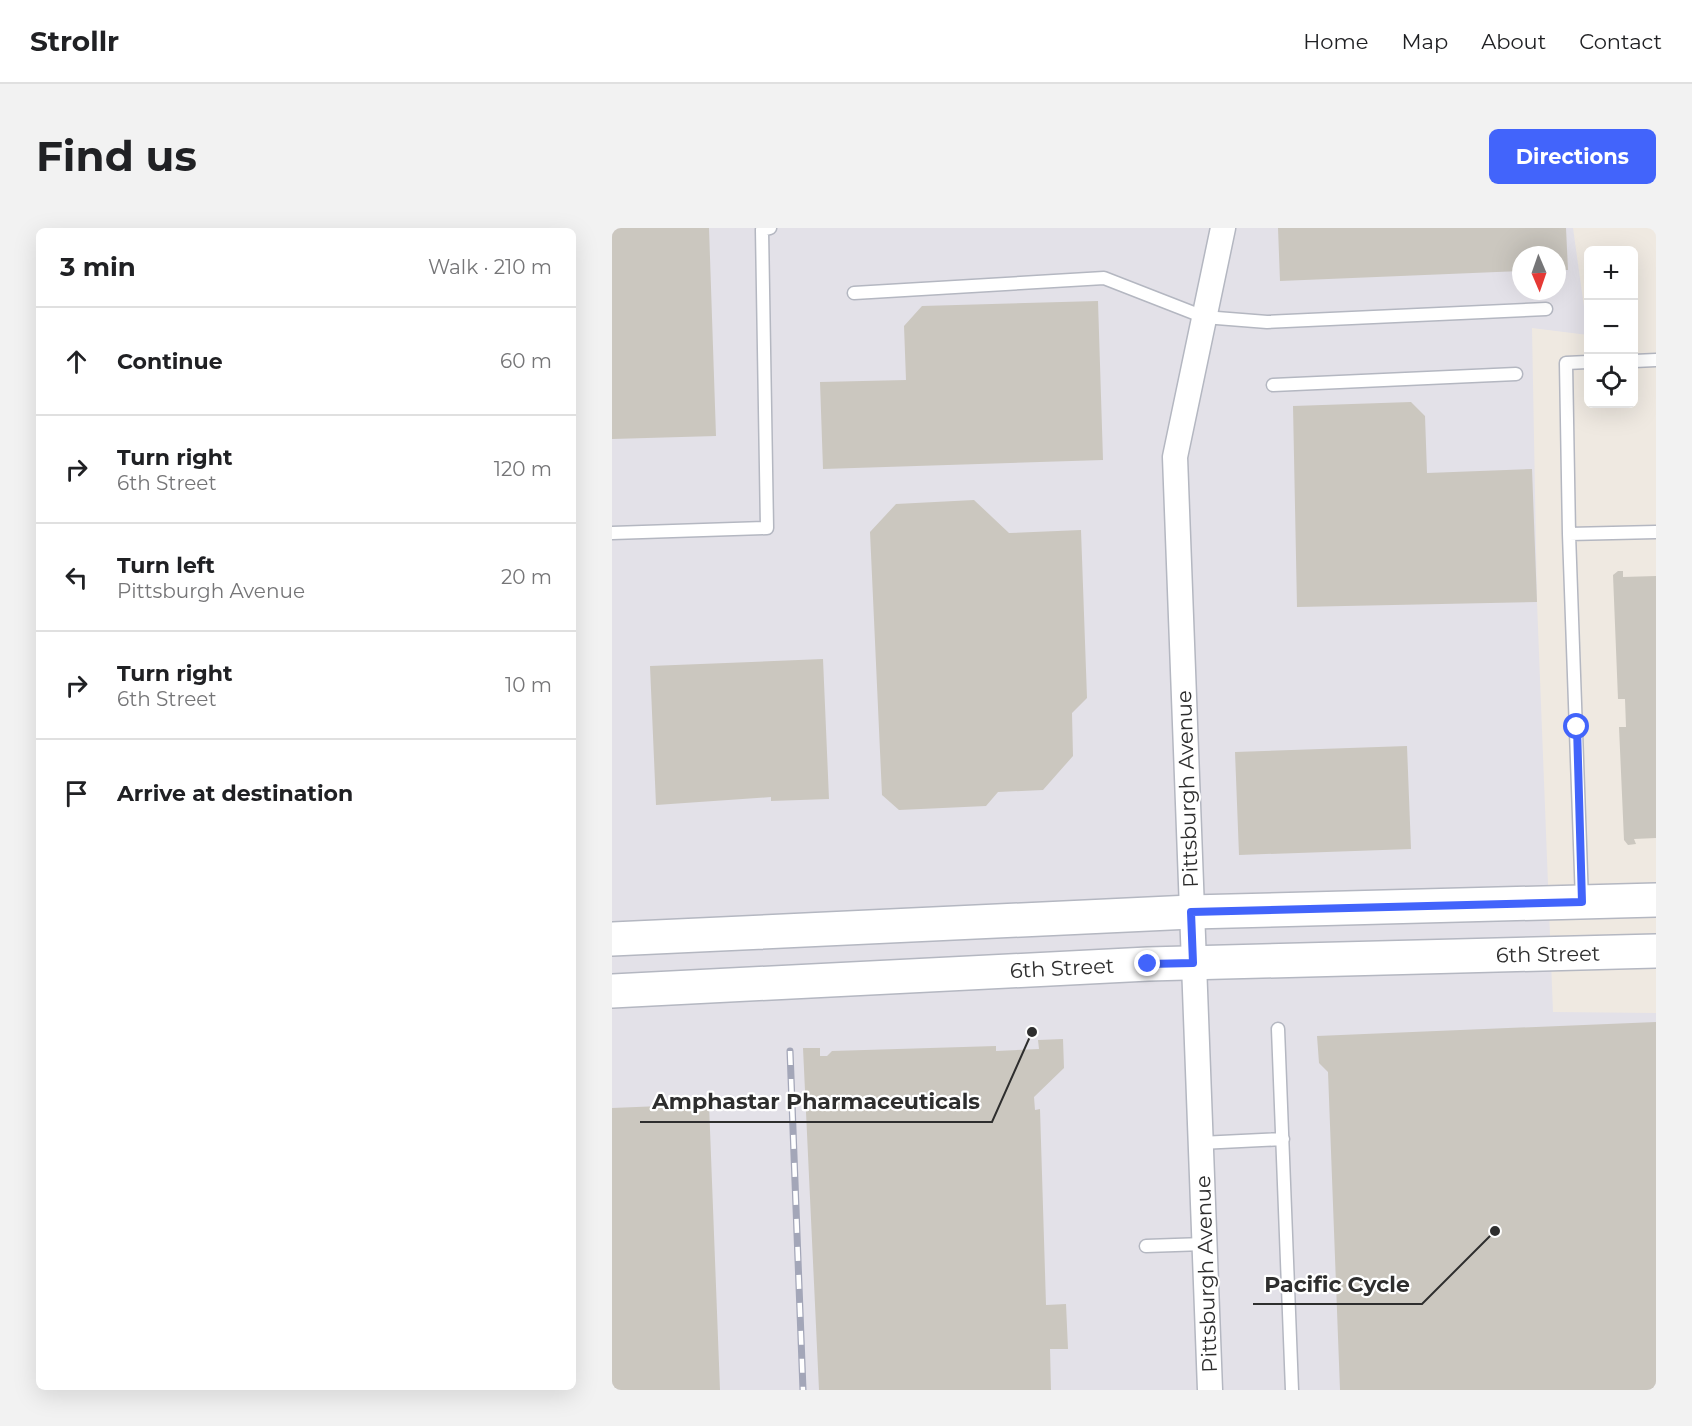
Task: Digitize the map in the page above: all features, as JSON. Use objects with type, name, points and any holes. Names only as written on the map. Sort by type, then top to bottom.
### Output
[{"type":"main road","points":[[612,939],[1191,912],[1656,900]]},
{"type":"main road","name":"6th Street","points":[[612,991],[1193,963],[1656,951]]},
{"type":"street","name":"Pittsburgh Avenue","points":[[1210,1390],[1176,457],[1223,228]]},
{"type":"lane","points":[[612,533],[767,528],[762,230],[770,228]]},
{"type":"lane","points":[[854,293],[1104,278],[1204,317],[1267,322],[1546,309]]},
{"type":"lane","points":[[1638,361],[1656,360]]},
{"type":"lane","points":[[1582,902],[1569,534],[1566,363],[1584,362]]},
{"type":"lane","points":[[1273,385],[1516,374]]},
{"type":"lane","points":[[1569,534],[1656,532]]},
{"type":"lane","points":[[1278,1029],[1292,1390]]},
{"type":"lane","points":[[1200,1143],[1283,1139]]},
{"type":"lane","points":[[1146,1246],[1204,1244]]},
{"type":"shaded area","points":[[612,228],[1573,228],[1584,306],[1584,334],[1532,328],[1537,602],[1553,1012],[1656,1013],[1656,1390],[612,1390]]},
{"type":"building","points":[[612,228],[709,228],[716,436],[612,439]]},
{"type":"building","points":[[1278,228],[1566,228],[1568,270],[1566,270],[1566,246],[1512,246],[1512,271],[1280,281]]},
{"type":"building","points":[[1098,301],[1103,460],[823,469],[820,382],[906,380],[904,326],[922,306]]},
{"type":"building","points":[[1411,402],[1425,416],[1427,473],[1532,469],[1537,602],[1297,607],[1293,406]]},
{"type":"building","points":[[974,500],[1009,533],[1081,530],[1087,698],[1072,713],[1073,756],[1043,790],[998,792],[986,806],[899,810],[882,795],[870,532],[896,504]]},
{"type":"building","points":[[1618,571],[1623,571],[1623,577],[1656,576],[1656,838],[1634,839],[1636,844],[1628,845],[1624,840],[1619,727],[1626,727],[1625,699],[1618,699],[1613,575]]},
{"type":"building","points":[[823,659],[829,799],[771,801],[771,797],[656,805],[650,666]]},
{"type":"building","points":[[1407,746],[1411,849],[1239,855],[1235,752]]},
{"type":"building","points":[[1656,1022],[1656,1390],[1340,1390],[1328,1072],[1319,1063],[1317,1036]]},
{"type":"building","points":[[1063,1039],[1064,1068],[1034,1097],[1035,1110],[1040,1109],[1046,1305],[1066,1304],[1068,1349],[1050,1349],[1051,1390],[819,1390],[803,1048],[820,1048],[820,1056],[827,1056],[832,1051],[996,1046],[996,1051],[1039,1049],[1038,1040]]},
{"type":"building","points":[[709,1104],[720,1390],[612,1390],[612,1108]]},
{"type":"railway","points":[[790,1051],[803,1390]]},
{"type":"place","name":"Amphastar Pharmaceuticals","points":[[1032,1032]]},
{"type":"place","name":"Pacific Cycle","points":[[1495,1231]]},
{"type":"route","points":[[1148,964],[1193,963],[1191,912],[1582,902],[1577,727]]}]
